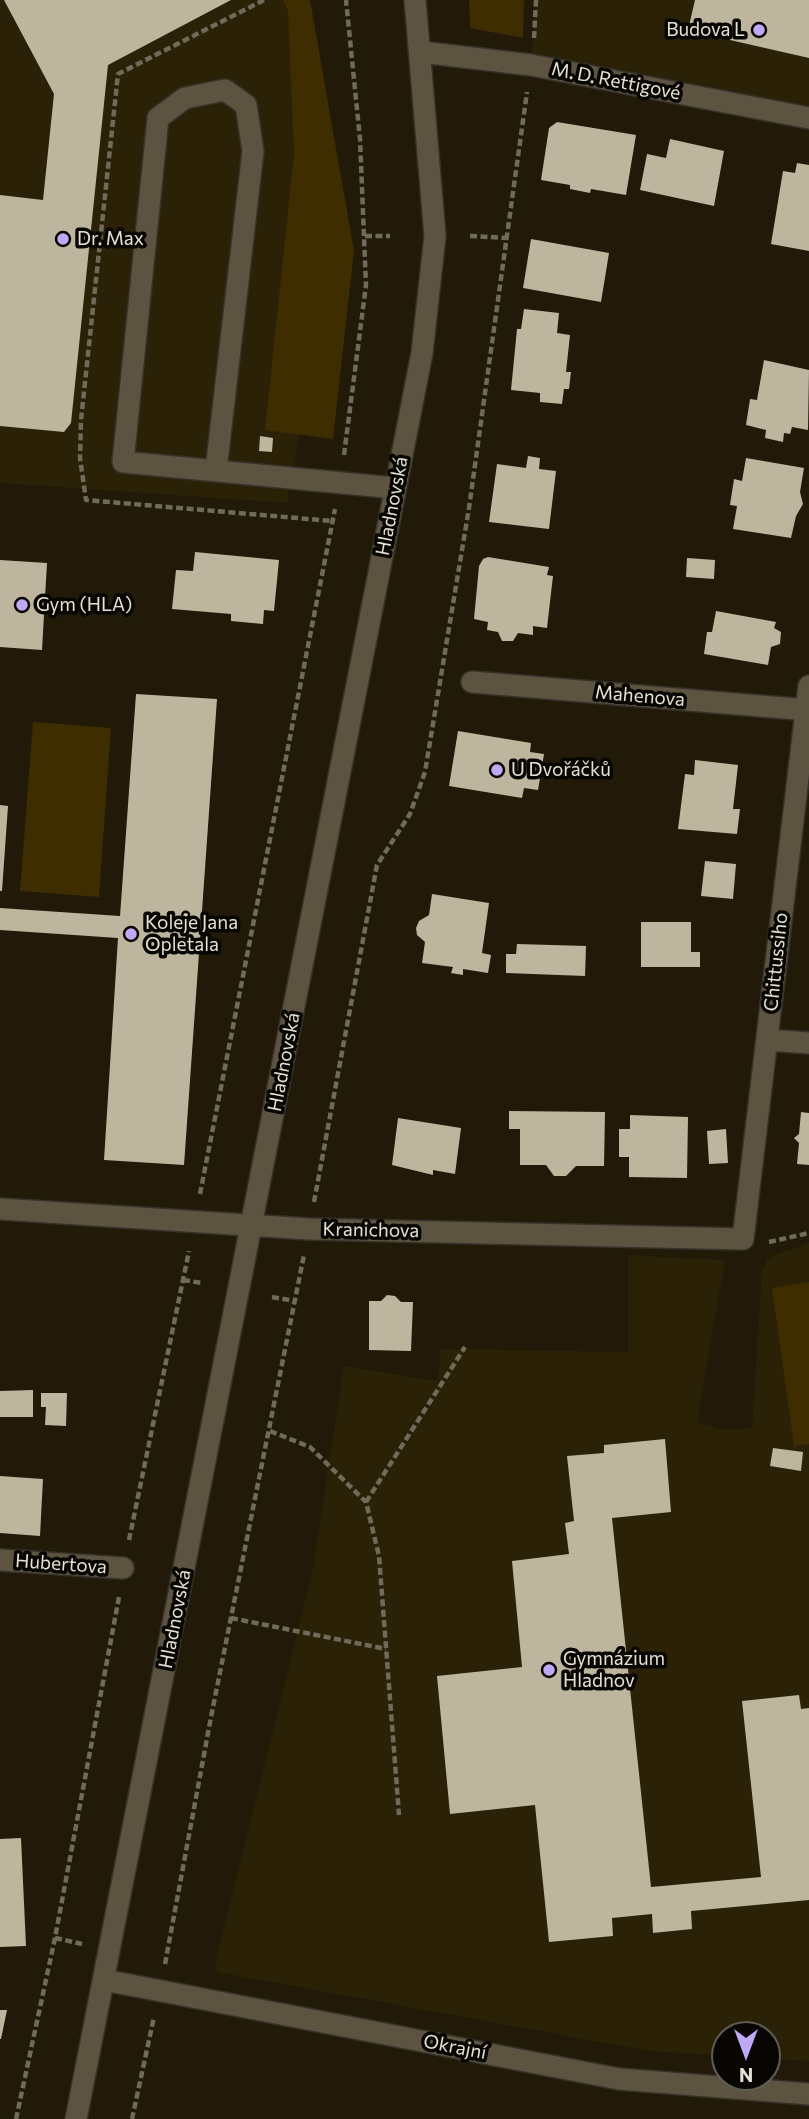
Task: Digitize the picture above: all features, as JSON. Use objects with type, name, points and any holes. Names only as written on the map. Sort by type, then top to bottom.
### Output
[{"type":"street","name":"Hladnovská","points":[[76,2119],[422,353],[435,236],[415,0]]},
{"type":"street","name":"M. D. Rettigové","points":[[421,52],[531,65],[809,118]]},
{"type":"street","points":[[216,470],[253,150],[246,105],[225,90],[185,98],[158,118],[123,462],[396,488]]},
{"type":"street","name":"Mahenova","points":[[472,682],[807,710]]},
{"type":"street","name":"Chittussiho","points":[[743,1239],[809,685]]},
{"type":"street","points":[[767,1040],[809,1044]]},
{"type":"street","name":"Kranichova","points":[[0,1209],[309,1229],[743,1239]]},
{"type":"street","name":"Hubertova","points":[[0,1560],[123,1568]]},
{"type":"street","name":"Okrajní","points":[[104,1980],[619,2078],[809,2094]]},
{"type":"path","points":[[16,2119],[57,1925],[123,1568],[288,757],[340,481],[366,285],[360,139],[346,0]]},
{"type":"path","points":[[132,2119],[270,1432],[377,865],[410,814],[425,772],[469,508],[508,238],[531,65],[536,0]]},
{"type":"path","points":[[365,236],[390,236]]},
{"type":"path","points":[[470,236],[508,238]]},
{"type":"path","points":[[743,1239],[777,1241],[809,1233]]},
{"type":"path","points":[[183,1280],[202,1283]]},
{"type":"path","points":[[272,1297],[295,1301]]},
{"type":"path","points":[[366,1502],[465,1348]]},
{"type":"path","points":[[270,1432],[310,1447],[366,1502],[379,1556],[399,1815]]},
{"type":"path","points":[[231,1618],[386,1649]]},
{"type":"shaded area","points":[[0,0],[310,0],[323,74],[321,307],[287,503],[0,483]]},
{"type":"shaded area","points":[[283,0],[310,0],[354,251],[333,439],[265,430],[294,154],[288,11]]},
{"type":"shaded area","points":[[469,0],[524,0],[523,38],[470,28]]},
{"type":"shaded area","points":[[536,0],[809,0],[809,118],[531,65]]},
{"type":"shaded area","points":[[33,722],[111,728],[99,897],[20,891]]},
{"type":"shaded area","name":"Gymnázium Hladnov","points":[[809,1243],[809,2061],[781,2060],[781,2021],[711,2021],[711,2055],[649,2051],[217,1972],[215,1964],[313,1569],[344,1366],[438,1381],[441,1349],[628,1352],[628,1255],[725,1260],[697,1422],[722,1430],[752,1428],[762,1270],[768,1259]]},
{"type":"shaded area","points":[[809,1282],[809,1444],[794,1446],[772,1288]]},
{"type":"building","points":[[4,0],[231,0],[108,65],[71,423],[64,432],[0,426],[0,195],[43,200],[54,94]]},
{"type":"building","name":"Budova L","points":[[695,0],[809,0],[809,58],[730,40],[730,35],[689,26]]},
{"type":"building","points":[[557,122],[636,135],[626,195],[591,189],[590,193],[570,189],[570,185],[541,180],[549,128]]},
{"type":"building","points":[[670,139],[724,151],[714,206],[640,190],[647,154],[666,158]]},
{"type":"building","points":[[797,163],[809,165],[809,251],[771,244],[783,171],[795,173]]},
{"type":"building","points":[[531,239],[609,253],[601,302],[523,288]]},
{"type":"building","points":[[524,309],[559,313],[557,333],[570,335],[566,372],[571,372],[569,389],[564,389],[562,404],[540,402],[540,393],[511,390],[517,329],[521,329]]},
{"type":"building","points":[[764,360],[809,370],[808,430],[792,427],[790,434],[784,433],[783,442],[765,438],[766,430],[746,425],[750,399],[757,400]]},
{"type":"building","points":[[260,436],[273,438],[272,452],[259,451]]},
{"type":"building","points":[[528,456],[540,458],[539,469],[556,471],[549,529],[489,522],[497,464],[526,468]]},
{"type":"building","points":[[746,458],[804,468],[800,492],[803,504],[796,516],[791,538],[733,529],[737,506],[730,505],[734,479],[742,481]]},
{"type":"building","points":[[195,552],[279,560],[274,611],[264,610],[263,624],[231,621],[231,614],[172,609],[176,570],[193,571]]},
{"type":"building","points":[[488,557],[549,567],[547,575],[553,576],[547,628],[533,626],[533,635],[518,633],[513,641],[502,641],[498,632],[487,630],[488,622],[474,619],[479,566],[483,559]]},
{"type":"building","points":[[687,558],[715,560],[714,579],[686,577]]},
{"type":"building","name":"Gym (HLA)","points":[[0,560],[47,563],[42,650],[0,647]]},
{"type":"building","points":[[716,611],[776,622],[774,628],[781,632],[780,644],[771,647],[768,665],[704,654],[707,632],[712,632]]},
{"type":"building","name":"Koleje Jana Opletala","points":[[136,694],[217,699],[184,1165],[104,1160],[118,938],[0,930],[0,908],[120,916]]},
{"type":"building","name":"U Dvořáčků","points":[[458,731],[531,743],[530,752],[544,754],[538,790],[524,788],[522,798],[449,786]]},
{"type":"building","points":[[695,760],[738,765],[733,809],[740,809],[737,834],[678,829],[685,774],[694,775]]},
{"type":"building","points":[[0,805],[8,806],[2,891],[0,891]]},
{"type":"building","points":[[705,861],[736,864],[733,899],[701,896]]},
{"type":"building","points":[[432,894],[489,903],[482,953],[491,955],[488,973],[463,969],[463,975],[451,973],[453,967],[422,963],[425,942],[417,935],[416,928],[419,921],[429,915]]},
{"type":"building","points":[[641,922],[691,922],[691,952],[700,952],[700,967],[641,967]]},
{"type":"building","points":[[517,944],[586,946],[585,976],[506,973],[506,954],[516,954]]},
{"type":"building","points":[[509,1111],[605,1112],[604,1166],[576,1166],[566,1176],[554,1176],[546,1165],[520,1165],[520,1129],[509,1129]]},
{"type":"building","points":[[801,1112],[809,1113],[809,1165],[797,1164],[799,1143],[794,1138],[799,1134]]},
{"type":"building","points":[[630,1115],[688,1117],[687,1178],[629,1177],[629,1157],[619,1157],[619,1129],[630,1129]]},
{"type":"building","points":[[398,1118],[461,1128],[455,1174],[433,1170],[433,1175],[392,1165]]},
{"type":"building","points":[[726,1129],[728,1163],[709,1164],[707,1131]]},
{"type":"building","points":[[387,1295],[395,1296],[401,1302],[413,1302],[411,1351],[369,1350],[369,1301],[381,1301]]},
{"type":"building","points":[[33,1390],[33,1417],[0,1417],[0,1391]]},
{"type":"building","points":[[41,1393],[67,1393],[66,1426],[45,1425],[46,1407],[41,1407]]},
{"type":"building","points":[[665,1439],[671,1512],[612,1518],[651,1887],[761,1877],[742,1701],[799,1695],[801,1709],[809,1708],[809,1900],[691,1911],[692,1929],[653,1933],[652,1914],[612,1918],[613,1936],[549,1942],[535,1805],[450,1814],[437,1676],[522,1667],[512,1561],[569,1554],[565,1523],[574,1521],[567,1456],[604,1453],[604,1445]]},
{"type":"building","points":[[773,1448],[803,1452],[801,1471],[770,1466]]},
{"type":"building","points":[[0,1476],[43,1479],[40,1536],[0,1533]]},
{"type":"building","points":[[21,1838],[26,1946],[0,1947],[0,1839]]},
{"type":"building","points":[[0,2010],[7,2010],[1,2039],[0,2039]]},
{"type":"place","name":"Budova L","points":[[759,30]]},
{"type":"place","name":"Dr. Max","points":[[63,239]]},
{"type":"place","name":"Gym (HLA)","points":[[22,605]]},
{"type":"place","name":"U Dvořáčků","points":[[497,770]]},
{"type":"place","name":"Koleje Jana Opletala","points":[[131,934]]},
{"type":"place","name":"Gymnázium Hladnov","points":[[549,1670]]}]
